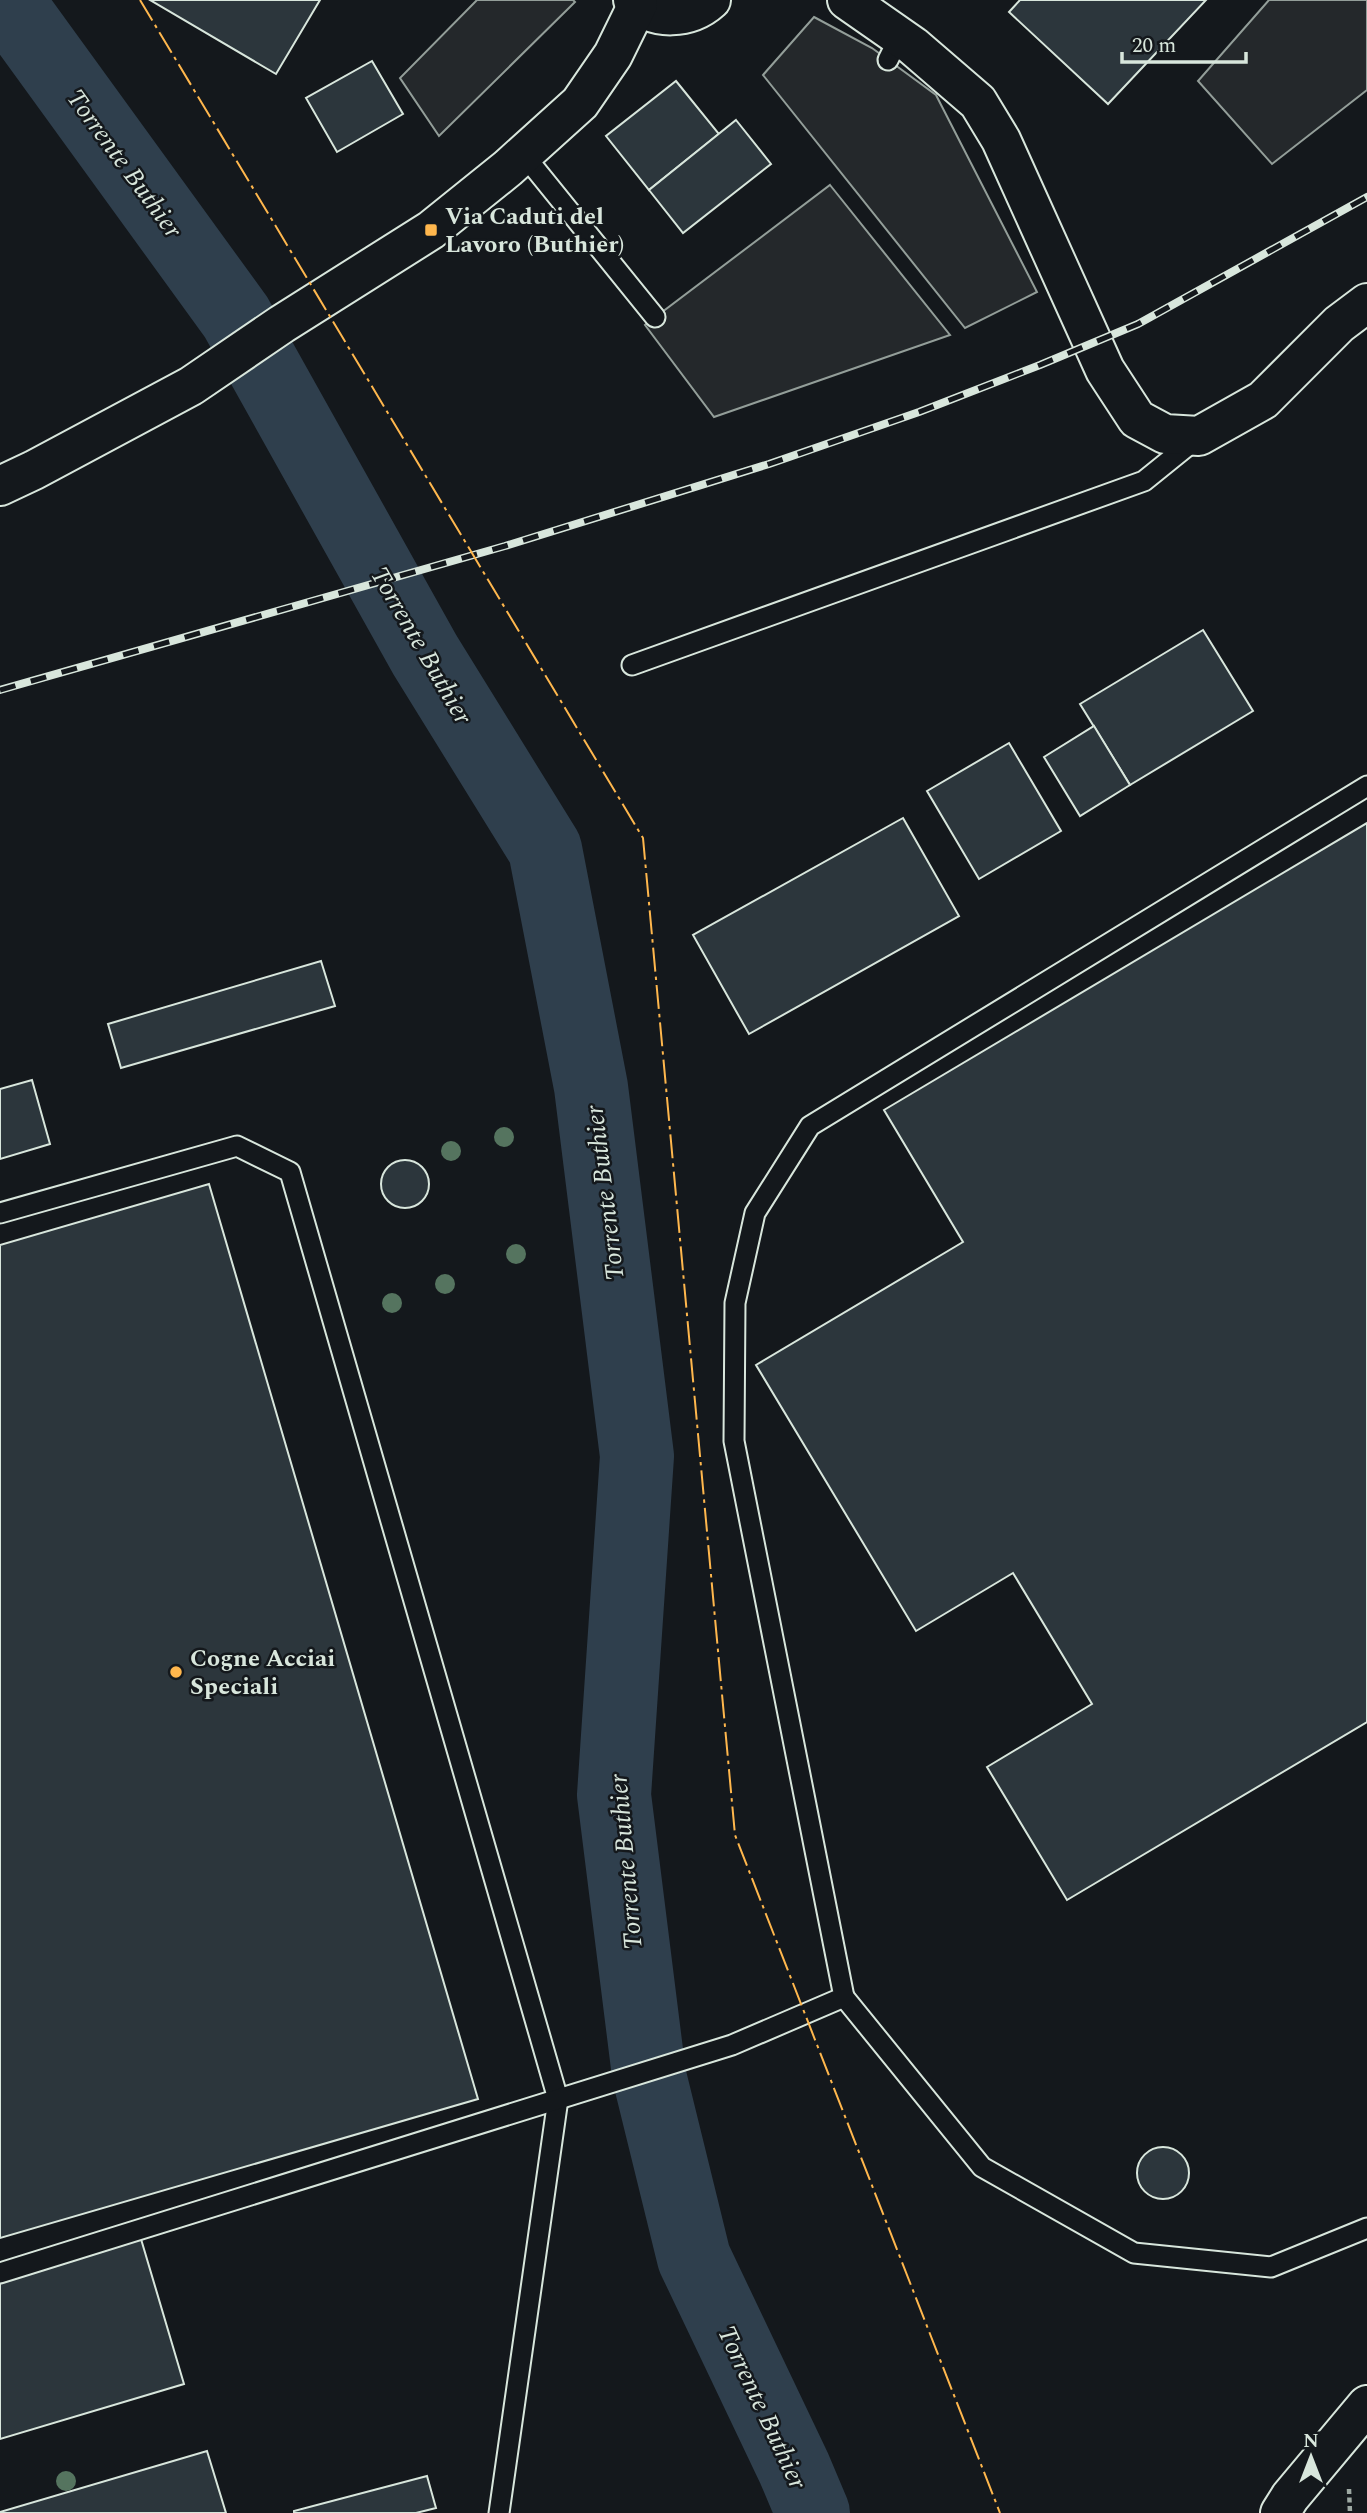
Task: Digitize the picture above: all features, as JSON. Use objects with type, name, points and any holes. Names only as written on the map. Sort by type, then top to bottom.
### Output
[{"type":"street","points":[[0,486],[191,386],[282,324],[431,230],[524,155],[580,103],[613,55],[636,2],[653,13],[670,16],[688,14],[711,0]]},
{"type":"street","points":[[852,2],[894,48],[978,102],[1001,140],[1105,370],[1137,419],[1165,434],[1199,436],[1263,400],[1339,324],[1367,303]]},
{"type":"street","points":[[1280,2513],[1290,2497],[1367,2405]]},
{"type":"lane","points":[[524,155],[655,317]]},
{"type":"lane","points":[[632,665],[1144,481],[1199,436]]},
{"type":"lane","points":[[1367,786],[810,1126],[755,1213],[735,1303],[734,1441],[844,1997],[982,2167],[1134,2253],[1271,2267],[1367,2228]]},
{"type":"lane","points":[[0,1213],[237,1146],[290,1172],[558,2099],[499,2513]]},
{"type":"lane","points":[[0,2273],[732,2045],[844,1997]]},
{"type":"shaded area","points":[[477,0],[575,2],[439,136],[400,78]]},
{"type":"shaded area","points":[[1269,0],[1367,0],[1367,90],[1272,164],[1198,81]]},
{"type":"shaded area","points":[[814,17],[872,48],[936,95],[1037,292],[965,328],[763,75]]},
{"type":"shaded area","points":[[830,185],[950,335],[714,417],[645,325]]},
{"type":"building","points":[[150,0],[320,0],[276,74]]},
{"type":"building","points":[[1020,0],[1206,0],[1108,104],[1009,12]]},
{"type":"building","points":[[372,61],[403,114],[337,152],[306,98]]},
{"type":"building","points":[[676,81],[719,134],[649,190],[606,136]]},
{"type":"building","points":[[736,120],[771,164],[683,233],[649,190]]},
{"type":"building","points":[[1203,630],[1253,711],[1130,785],[1080,704]]},
{"type":"building","points":[[1094,726],[1130,785],[1080,816],[1044,757]]},
{"type":"building","points":[[1009,743],[1061,831],[979,879],[927,791]]},
{"type":"building","points":[[903,818],[959,916],[749,1034],[693,935]]},
{"type":"building","points":[[1367,823],[1367,1722],[1067,1900],[987,1767],[1092,1704],[1013,1573],[916,1631],[756,1365],[963,1242],[884,1110]]},
{"type":"building","points":[[321,961],[335,1006],[121,1068],[108,1024]]},
{"type":"building","points":[[32,1080],[50,1144],[0,1159],[0,1089]]},
{"type":"building","points":[[405,1160],[422,1167],[429,1184],[422,1201],[405,1208],[388,1201],[381,1184],[388,1167]]},
{"type":"building","name":"Cogne Acciai Speciali","points":[[209,1184],[478,2099],[0,2238],[0,1245]]},
{"type":"building","points":[[1163,2147],[1182,2154],[1189,2173],[1182,2192],[1163,2199],[1144,2192],[1137,2173],[1144,2154]]},
{"type":"building","points":[[141,2239],[184,2384],[0,2439],[0,2281]]},
{"type":"building","points":[[207,2451],[226,2513],[0,2513],[0,2512]]},
{"type":"building","points":[[427,2476],[436,2508],[416,2513],[294,2513],[294,2511]]},
{"type":"waterway","name":"Torrente Buthier","points":[[6,0],[236,317],[425,655],[545,849],[591,1087],[637,1456],[614,1795],[649,2075],[694,2258],[813,2513]]},
{"type":"railway","points":[[0,690],[505,546],[769,464],[919,412],[1138,324],[1367,197]]},
{"type":"power","points":[[140,0],[643,838],[735,1835],[1000,2513]]},
{"type":"place","name":"Via Caduti del Lavoro (Buthier)","points":[[431,230]]},
{"type":"place","name":"Cogne Acciai Speciali","points":[[176,1672]]}]
